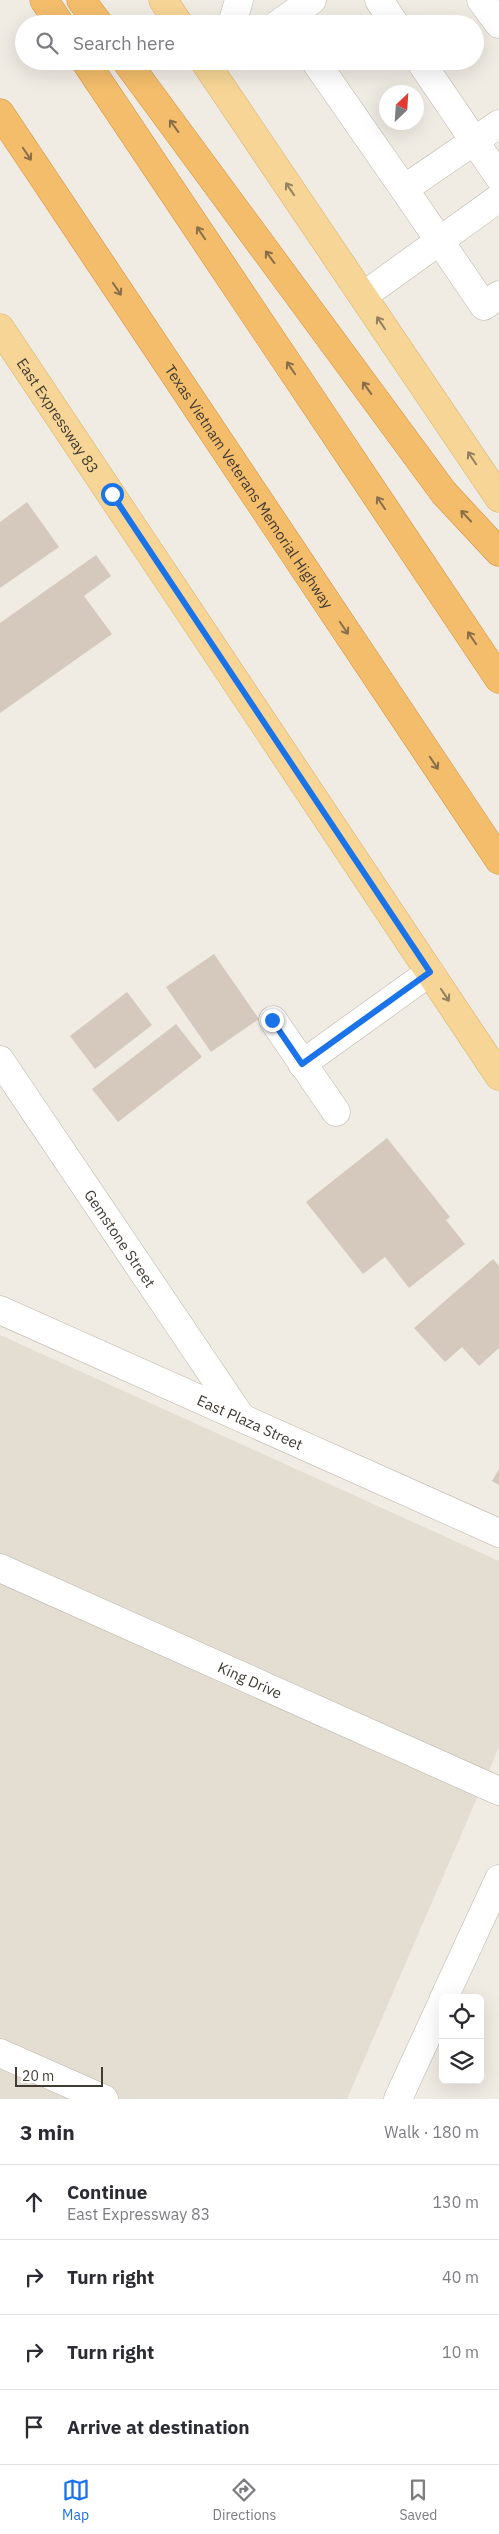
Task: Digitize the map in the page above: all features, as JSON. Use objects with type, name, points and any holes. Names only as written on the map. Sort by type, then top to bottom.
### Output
[{"type":"highway","points":[[44,0],[54,15]]},
{"type":"highway","points":[[81,0],[92,15]]},
{"type":"highway","points":[[91,70],[499,679]]},
{"type":"highway","points":[[133,70],[444,493],[499,552]]},
{"type":"highway","name":"Texas Vietnam Veterans Memorial Highway","points":[[0,113],[499,860]]},
{"type":"main road","points":[[163,0],[173,15]]},
{"type":"main road","points":[[210,70],[499,498]]},
{"type":"main road","name":"East Expressway 83","points":[[0,328],[499,1076]]},
{"type":"street","points":[[234,15],[238,0]]},
{"type":"street","points":[[293,15],[312,0]]},
{"type":"street","points":[[378,0],[389,15]]},
{"type":"street","points":[[481,0],[499,24]]},
{"type":"street","points":[[322,70],[484,306],[499,295]]},
{"type":"street","points":[[426,70],[499,177]]},
{"type":"street","points":[[404,190],[499,124]]},
{"type":"street","points":[[363,296],[499,198]]},
{"type":"street","points":[[302,1064],[430,972]]},
{"type":"street","points":[[272,1020],[336,1112]]},
{"type":"street","name":"Gemstone Street","points":[[0,1060],[241,1418]]},
{"type":"street","name":"East Plaza Street","points":[[0,1310],[499,1533]]},
{"type":"street","name":"King Drive","points":[[0,1568],[499,1791]]},
{"type":"street","points":[[445,1994],[499,1879]]},
{"type":"street","points":[[398,2099],[439,2008]]},
{"type":"street","points":[[0,2053],[104,2099]]},
{"type":"shaded area","points":[[0,1335],[499,1561],[499,1747],[347,2099],[0,2099]]},
{"type":"building","points":[[27,502],[59,547],[0,588],[0,522]]},
{"type":"building","points":[[96,555],[111,576],[84,596],[112,634],[0,713],[0,623]]},
{"type":"building","points":[[214,954],[259,1019],[211,1052],[166,987]]},
{"type":"building","points":[[127,992],[152,1025],[95,1069],[70,1036]]},
{"type":"building","points":[[176,1024],[202,1057],[118,1122],[92,1089]]},
{"type":"building","points":[[387,1138],[450,1217],[446,1220],[465,1244],[409,1288],[385,1257],[363,1274],[306,1202]]},
{"type":"building","points":[[493,1259],[499,1266],[499,1348],[479,1366],[462,1347],[445,1362],[414,1328]]},
{"type":"building","points":[[499,1469],[499,1485],[492,1481]]},
{"type":"route","points":[[112,494],[430,972],[302,1064],[272,1020]]}]
